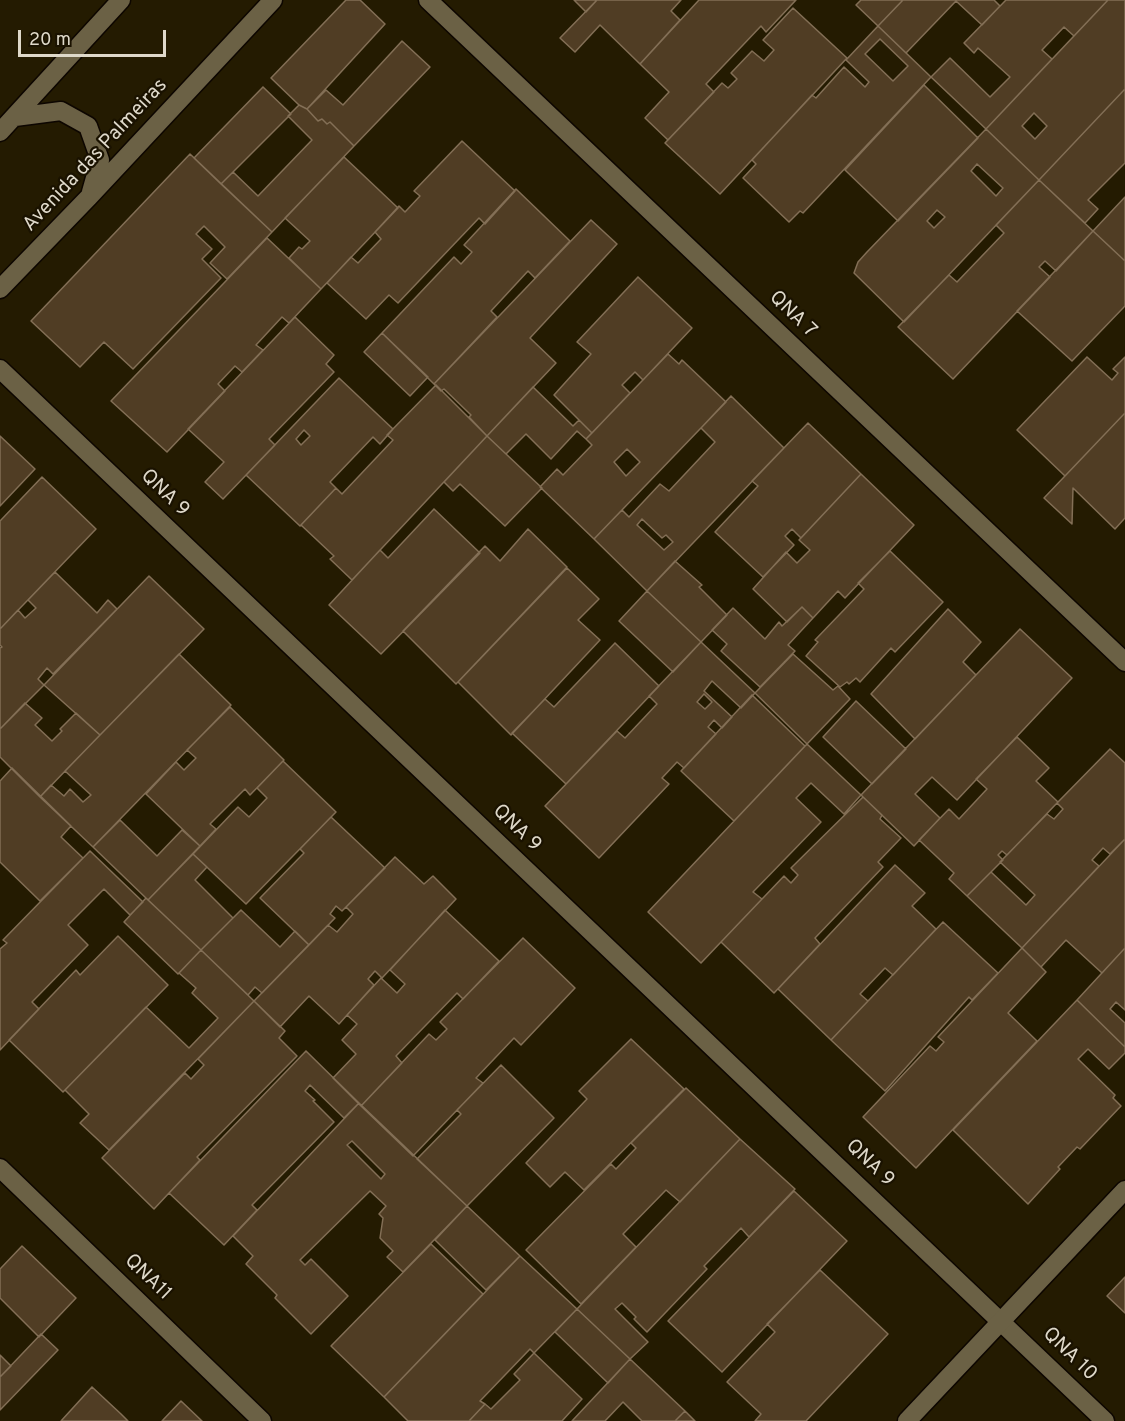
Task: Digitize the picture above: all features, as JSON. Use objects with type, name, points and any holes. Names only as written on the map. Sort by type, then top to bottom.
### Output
[{"type":"street","points":[[0,132],[121,0]]},
{"type":"street","name":"Avenida das Palmeiras","points":[[0,289],[273,0]]},
{"type":"street","name":"QNA 7","points":[[428,0],[1125,662]]},
{"type":"street","points":[[15,117],[61,111],[88,126],[100,160],[89,197]]},
{"type":"street","name":"QNA 9","points":[[0,369],[1002,1322]]},
{"type":"street","name":"QNA11","points":[[0,1168],[262,1421]]},
{"type":"street","points":[[907,1421],[1125,1190]]},
{"type":"street","name":"QNA 10","points":[[1002,1322],[1105,1421]]},
{"type":"building","points":[[346,0],[360,0],[385,24],[307,109],[299,105],[271,78]]},
{"type":"building","points":[[574,0],[597,0],[586,12]]},
{"type":"building","points":[[597,0],[681,0],[671,11],[680,20],[640,64],[600,25],[575,52],[560,38]]},
{"type":"building","points":[[699,0],[796,0],[766,32],[761,26],[706,84],[714,92],[668,140],[645,118],[669,92],[640,64]]},
{"type":"building","points":[[861,0],[903,0],[878,26],[856,5]]},
{"type":"building","points":[[903,0],[994,0],[1000,6],[982,25],[956,1],[906,53],[878,26]]},
{"type":"building","points":[[1006,0],[1108,0],[1074,36],[1064,27],[1042,50],[1052,59],[986,129],[931,77],[950,58],[990,97],[1010,77],[978,48],[974,53],[964,43]]},
{"type":"building","points":[[1108,0],[1125,0],[1125,89],[1039,180],[986,129]],"holes":[[[1034,113],[1047,126],[1035,139],[1022,126]]]},
{"type":"building","points":[[793,8],[847,58],[720,194],[665,143],[722,83],[728,88],[737,79],[731,73],[752,51],[764,61],[774,50],[763,40]]},
{"type":"building","points":[[878,26],[931,77],[803,213],[800,211],[789,222],[743,178],[756,164],[752,160],[812,95],[816,98],[844,67],[865,87],[869,82],[846,60]],"holes":[[[880,39],[908,66],[893,81],[865,54]]]},
{"type":"building","points":[[402,41],[430,67],[354,146],[330,122],[327,124],[322,119],[318,121],[307,109],[326,90],[343,105]]},
{"type":"building","points":[[924,85],[978,138],[898,221],[845,170]]},
{"type":"building","points":[[263,87],[291,114],[221,184],[194,158]]},
{"type":"building","points":[[1125,89],[1125,163],[1088,200],[1098,209],[1085,223],[1039,180]]},
{"type":"building","points":[[299,105],[307,109],[318,121],[322,119],[327,124],[330,122],[354,146],[272,232],[221,184],[233,172],[258,196],[312,140],[288,116]]},
{"type":"building","points":[[986,129],[1039,180],[904,322],[854,273],[858,262]],"holes":[[[977,164],[1003,188],[996,196],[971,171]],[[937,210],[945,217],[934,228],[927,221]]]},
{"type":"building","points":[[462,141],[515,191],[485,224],[479,218],[398,303],[389,295],[366,319],[327,283],[351,257],[358,263],[381,239],[375,232],[399,206],[405,212],[420,196],[414,191]]},
{"type":"building","points":[[190,154],[272,232],[227,279],[210,263],[225,247],[204,226],[196,234],[212,249],[202,259],[221,278],[133,369],[104,342],[80,367],[31,321]]},
{"type":"building","points":[[344,157],[398,208],[321,289],[289,258],[299,247],[302,249],[310,241],[285,218]]},
{"type":"building","points":[[1039,180],[1093,231],[1056,271],[1045,261],[1039,267],[1050,277],[953,379],[898,327],[949,275],[957,282],[1004,233],[996,225]]},
{"type":"building","points":[[516,189],[570,241],[535,278],[528,271],[491,311],[497,317],[434,384],[382,333],[454,257],[461,264],[472,252],[464,245]]},
{"type":"building","points":[[1125,197],[1125,261],[1093,231]]},
{"type":"building","points":[[591,220],[617,244],[530,338],[556,363],[487,436],[469,417],[471,415],[444,389],[441,391],[434,384]]},
{"type":"building","points":[[1093,231],[1125,261],[1125,306],[1072,361],[1017,311]]},
{"type":"building","points":[[267,238],[321,289],[289,323],[282,317],[256,345],[263,350],[242,372],[235,366],[218,384],[225,391],[167,452],[111,401]]},
{"type":"building","points":[[638,277],[692,328],[643,380],[635,372],[622,385],[630,393],[592,433],[554,395],[591,354],[577,342]]},
{"type":"building","points":[[295,317],[334,355],[326,364],[334,372],[269,439],[275,445],[223,499],[205,482],[224,462],[188,429]]},
{"type":"building","points":[[382,333],[428,377],[410,396],[364,352]]},
{"type":"building","points":[[668,354],[679,364],[682,360],[726,402],[594,539],[540,487],[557,469],[563,475],[592,445],[586,439]],"holes":[[[627,449],[640,462],[626,476],[614,462]]]},
{"type":"building","points":[[1087,357],[1112,380],[1118,373],[1113,369],[1125,357],[1125,413],[1065,476],[1017,430]]},
{"type":"building","points":[[339,378],[393,429],[380,444],[373,437],[330,482],[336,488],[300,526],[246,475]],"holes":[[[304,430],[310,436],[301,445],[296,439]]]},
{"type":"building","points":[[436,385],[487,436],[352,580],[330,559],[334,556],[301,525],[336,488],[342,494],[393,440],[387,435]]},
{"type":"building","points":[[533,387],[573,426],[579,420],[592,433],[586,439],[577,431],[551,459],[526,434],[506,454],[487,436]]},
{"type":"building","points":[[731,396],[784,448],[647,591],[594,539],[622,510],[629,517],[660,484],[669,491],[715,442],[701,428]],"holes":[[[642,519],[662,538],[666,535],[673,542],[664,550],[637,525]]]},
{"type":"building","points":[[1125,413],[1125,518],[1115,529],[1073,488],[1072,524],[1044,498]]},
{"type":"building","points":[[808,423],[861,474],[801,538],[792,529],[785,536],[794,545],[763,577],[715,532],[758,486],[752,481]]},
{"type":"building","points":[[0,436],[35,469],[0,506]]},
{"type":"building","points":[[487,436],[542,488],[505,526],[460,484],[453,491],[444,482]]},
{"type":"building","points":[[861,474],[914,525],[845,598],[838,591],[813,618],[802,607],[787,622],[753,589],[786,552],[797,563],[810,550],[799,540]]},
{"type":"building","points":[[42,477],[96,529],[0,629],[0,521]]},
{"type":"building","points":[[434,509],[480,553],[381,654],[329,605],[380,550],[388,558]]},
{"type":"building","points":[[528,529],[567,567],[456,684],[403,631],[485,546],[500,561]]},
{"type":"building","points":[[890,551],[943,602],[895,652],[891,648],[860,682],[856,678],[840,687],[806,656],[818,642],[815,640],[864,589],[858,583]]},
{"type":"building","points":[[675,561],[702,585],[699,587],[727,615],[701,642],[647,591]]},
{"type":"building","points":[[567,568],[599,599],[578,620],[600,640],[511,735],[458,682]]},
{"type":"building","points":[[55,572],[97,613],[108,600],[117,609],[53,674],[47,668],[38,679],[44,685],[0,729],[0,648],[2,647],[0,629],[18,610],[25,618],[36,608],[28,600]]},
{"type":"building","points":[[149,576],[204,629],[100,735],[44,685]]},
{"type":"building","points":[[647,591],[701,642],[673,672],[619,621]]},
{"type":"building","points":[[802,607],[813,618],[788,645],[795,651],[760,687],[721,651],[727,644],[712,630],[733,608],[765,639],[779,622],[782,626]]},
{"type":"building","points":[[948,609],[981,642],[963,662],[976,675],[915,739],[871,694]]},
{"type":"building","points":[[1020,629],[1072,678],[957,800],[932,777],[915,794],[940,818],[914,846],[861,795]]},
{"type":"building","points":[[701,642],[755,693],[741,708],[712,681],[704,691],[732,717],[722,728],[714,720],[708,727],[716,734],[684,768],[677,762],[662,778],[669,784],[599,858],[545,806],[617,731],[625,738],[657,704],[649,696]],"holes":[[[704,694],[712,702],[705,709],[697,702]]]},
{"type":"building","points":[[615,643],[659,686],[566,784],[512,733],[545,699],[554,707]]},
{"type":"building","points":[[179,654],[231,705],[93,847],[40,797],[51,785],[64,796],[70,789],[83,802],[91,795],[65,771]]},
{"type":"building","points":[[793,654],[833,690],[838,686],[850,699],[807,744],[755,693]]},
{"type":"building","points":[[752,695],[805,746],[734,821],[681,771]]},
{"type":"building","points":[[856,701],[906,749],[872,784],[823,737]]},
{"type":"building","points":[[25,703],[42,718],[35,725],[52,741],[76,713],[100,735],[40,797],[0,757],[0,729]]},
{"type":"building","points":[[230,707],[284,760],[250,795],[245,789],[210,824],[216,829],[200,846],[146,794],[176,762],[184,770],[196,758],[187,750]]},
{"type":"building","points":[[1017,737],[1049,768],[1036,781],[1058,802],[1007,855],[1002,851],[998,855],[1003,860],[967,896],[949,879],[954,873],[919,840],[949,809],[959,819],[987,789],[976,779]]},
{"type":"building","points":[[807,744],[861,795],[844,814],[811,783],[796,798],[821,822],[753,892],[762,899],[701,963],[648,912]]},
{"type":"building","points":[[1110,749],[1125,763],[1125,839],[1110,854],[1103,848],[1092,860],[1099,866],[1022,948],[967,896],[991,872],[1026,905],[1035,895],[1000,862],[1047,814],[1054,819],[1063,809],[1057,803]]},
{"type":"building","points":[[283,761],[336,812],[246,904],[193,854],[238,807],[249,817],[267,798],[257,788]]},
{"type":"building","points":[[12,768],[71,826],[61,837],[83,858],[40,901],[0,862],[0,781]]},
{"type":"building","points":[[863,797],[882,815],[880,819],[901,838],[878,862],[883,867],[815,938],[820,944],[774,993],[721,942],[784,876],[791,883],[798,875],[791,868]]},
{"type":"building","points":[[331,817],[385,868],[342,911],[336,906],[330,914],[335,918],[309,945],[260,898],[304,853],[300,849]]},
{"type":"building","points":[[120,820],[157,856],[182,830],[200,846],[148,900],[93,847]]},
{"type":"building","points":[[1125,839],[1125,948],[1102,973],[1066,940],[1041,967],[1022,948]]},
{"type":"building","points":[[90,851],[143,902],[130,915],[104,889],[68,925],[88,945],[32,1002],[39,1009],[0,1050],[0,949],[7,943],[3,940]]},
{"type":"building","points":[[193,854],[207,867],[195,880],[233,918],[201,950],[148,900]]},
{"type":"building","points":[[395,857],[424,884],[433,876],[456,899],[382,978],[375,971],[368,979],[374,985],[339,1024],[309,996],[280,1027],[254,1001],[328,925],[337,932],[353,914],[346,907]]},
{"type":"building","points":[[895,865],[925,893],[912,906],[936,929],[893,975],[885,968],[860,994],[868,1001],[831,1040],[778,989]]},
{"type":"building","points":[[146,898],[201,950],[178,974],[124,922]]},
{"type":"building","points":[[241,910],[280,947],[295,931],[309,945],[262,993],[255,987],[248,995],[201,950]]},
{"type":"building","points":[[445,910],[499,961],[463,999],[457,993],[396,1056],[402,1063],[361,1106],[333,1078],[356,1054],[342,1040],[357,1024],[347,1015],[381,978],[397,993],[405,984],[390,970]]},
{"type":"building","points":[[943,922],[998,973],[972,1000],[969,997],[885,1091],[831,1040]]},
{"type":"building","points":[[118,936],[168,985],[63,1092],[9,1040],[76,970],[80,975]]},
{"type":"building","points":[[523,938],[575,988],[521,1045],[514,1038],[476,1078],[483,1083],[413,1156],[361,1106],[429,1034],[436,1040],[447,1029],[440,1022]]},
{"type":"building","points":[[1022,948],[1046,972],[1008,1013],[1037,1041],[916,1168],[863,1117],[930,1046],[936,1051],[944,1042],[938,1037]]},
{"type":"building","points":[[1125,948],[1125,1010],[1116,1002],[1110,1009],[1125,1023],[1125,1047],[1077,1000]]},
{"type":"building","points":[[201,950],[254,1001],[109,1150],[80,1123],[89,1114],[65,1090],[146,1007],[189,1048],[218,1018],[192,993],[196,988],[179,973]]},
{"type":"building","points":[[1077,1000],[1125,1047],[1125,1053],[1109,1069],[1088,1049],[1078,1059],[1115,1095],[1113,1098],[1121,1106],[1080,1149],[1077,1147],[1058,1167],[1060,1169],[1028,1204],[953,1130]]},
{"type":"building","points":[[254,1001],[285,1031],[279,1038],[297,1056],[197,1157],[200,1160],[154,1209],[102,1158],[185,1073],[191,1079],[204,1065],[198,1059]]},
{"type":"building","points":[[631,1039],[684,1089],[584,1190],[565,1172],[550,1187],[526,1163],[587,1099],[579,1091]]},
{"type":"building","points":[[306,1051],[359,1103],[344,1118],[310,1085],[305,1091],[334,1122],[252,1205],[257,1210],[224,1245],[169,1193]]},
{"type":"building","points":[[501,1065],[554,1118],[467,1206],[417,1159],[461,1114],[457,1110]]},
{"type":"building","points":[[686,1088],[740,1139],[680,1202],[666,1190],[623,1234],[636,1247],[581,1304],[526,1250],[611,1164],[616,1169],[636,1148],[631,1143]]},
{"type":"building","points":[[359,1103],[467,1206],[403,1272],[387,1257],[393,1251],[380,1238],[383,1218],[379,1214],[386,1206],[370,1191],[300,1260],[305,1265],[311,1259],[348,1296],[311,1334],[275,1298],[277,1295],[246,1264],[253,1256],[233,1236]],"holes":[[[352,1141],[385,1174],[381,1179],[347,1145]]]},
{"type":"building","points":[[740,1139],[795,1189],[749,1237],[741,1228],[704,1266],[707,1269],[647,1332],[622,1303],[615,1309],[648,1342],[630,1359],[577,1309]]},
{"type":"building","points":[[794,1191],[847,1241],[722,1372],[668,1321]]},
{"type":"building","points":[[467,1206],[520,1256],[486,1290],[435,1240]]},
{"type":"building","points":[[431,1244],[483,1294],[384,1397],[331,1346]]},
{"type":"building","points":[[22,1246],[76,1298],[39,1337],[0,1298],[0,1269]]},
{"type":"building","points":[[520,1256],[577,1309],[534,1353],[530,1349],[480,1401],[485,1404],[469,1421],[408,1421],[384,1397]]},
{"type":"building","points":[[820,1270],[888,1334],[806,1421],[755,1421],[761,1414],[727,1382],[775,1332],[767,1324]]},
{"type":"building","points":[[1125,1277],[1125,1313],[1107,1296]]},
{"type":"building","points":[[577,1309],[630,1359],[608,1383],[555,1332]]},
{"type":"building","points":[[41,1334],[58,1350],[0,1410],[0,1377]]},
{"type":"building","points":[[534,1353],[582,1399],[562,1421],[469,1421],[485,1404],[491,1409],[520,1380],[514,1374]]},
{"type":"building","points":[[0,1355],[11,1366],[0,1377]]},
{"type":"building","points":[[630,1359],[685,1411],[675,1421],[642,1421],[623,1402],[605,1421],[572,1421]]},
{"type":"building","points":[[92,1387],[121,1414],[128,1421],[61,1421]]},
{"type":"building","points":[[181,1401],[202,1421],[162,1421]]},
{"type":"building","points":[[685,1411],[695,1421],[675,1421]]}]
